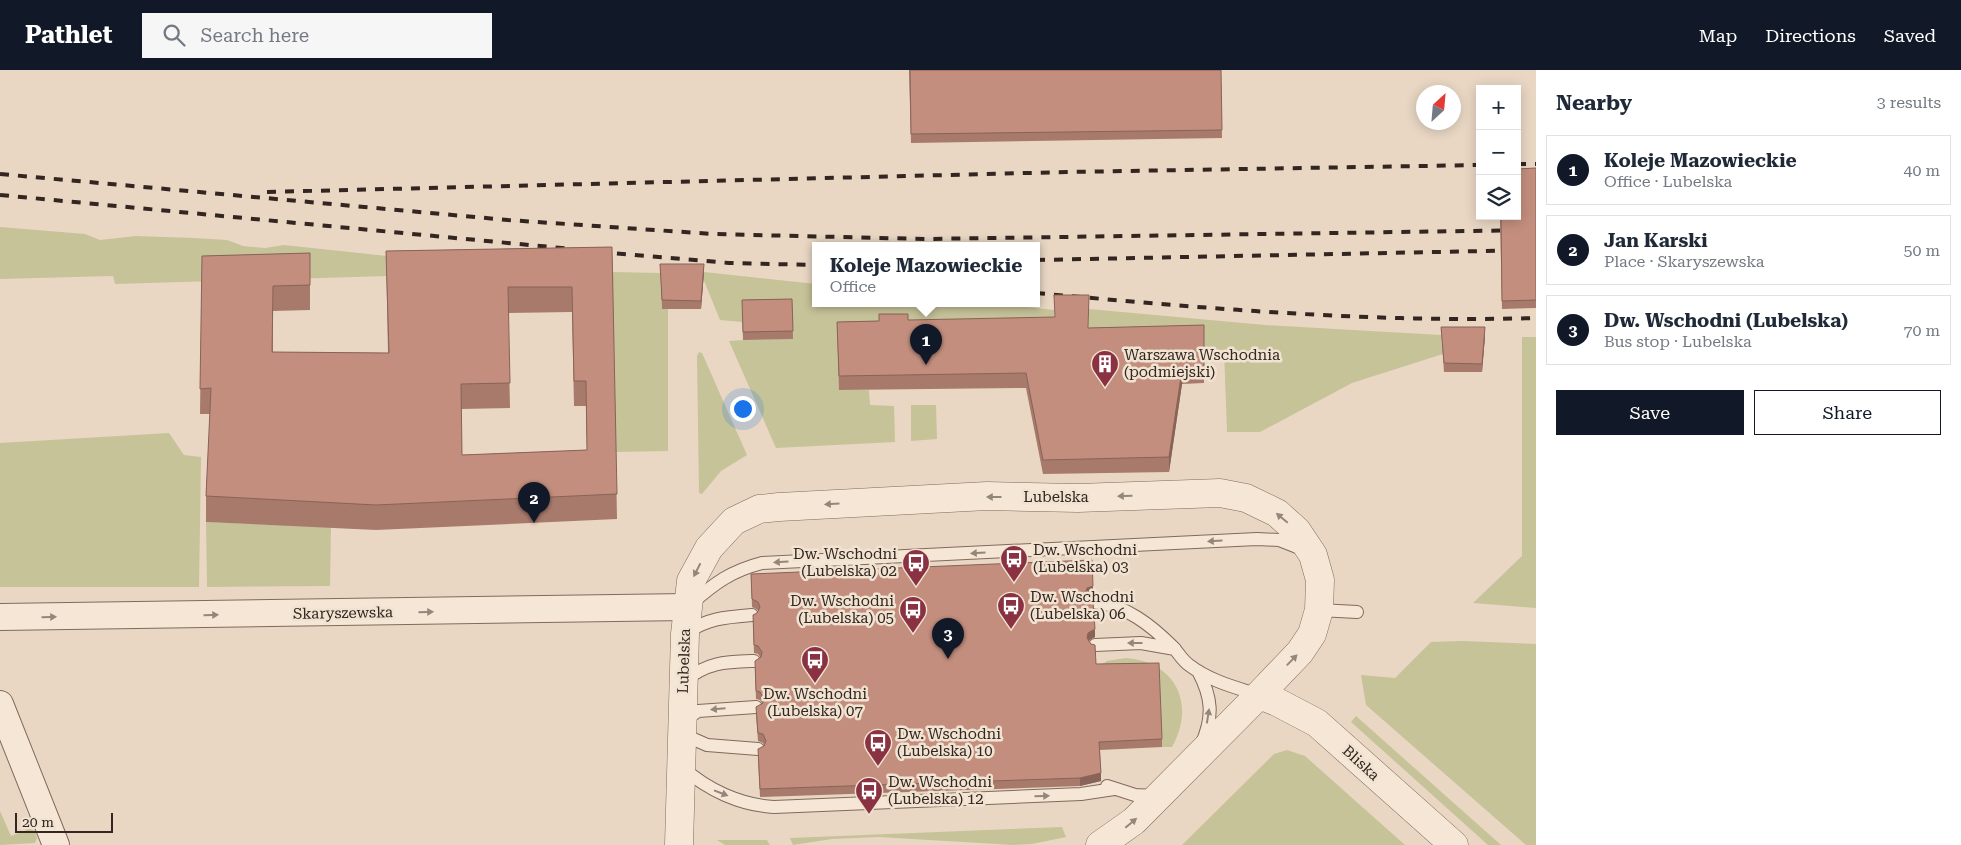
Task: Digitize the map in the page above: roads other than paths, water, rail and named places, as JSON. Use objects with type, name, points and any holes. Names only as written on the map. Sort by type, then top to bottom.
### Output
[{"type":"street","name":"Lubelska","points":[[679,845],[686,621],[691,581],[709,548],[721,534],[746,514],[759,509],[779,507],[987,496],[1078,498],[1220,493],[1246,498],[1277,513],[1297,531],[1313,555],[1320,580],[1319,610],[1312,634],[1300,652],[1134,821],[1100,845]]},
{"type":"street","name":"Skaryszewska","points":[[0,617],[516,611],[686,621]]},
{"type":"street","name":"Bliska","points":[[1259,695],[1277,702],[1317,723],[1454,845]]},
{"type":"street","points":[[0,704],[56,845]]},
{"type":"lane","points":[[686,621],[719,581],[732,573],[762,563],[1257,539],[1279,540],[1297,546],[1313,555]]},
{"type":"lane","points":[[1093,602],[1103,602],[1136,615],[1175,649],[1187,664],[1213,680],[1259,695]]},
{"type":"lane","points":[[1319,610],[1357,612]]},
{"type":"lane","points":[[686,621],[700,623],[714,618],[752,615]]},
{"type":"lane","points":[[1095,645],[1141,643],[1175,649]]},
{"type":"lane","points":[[684,681],[699,669],[711,664],[754,661]]},
{"type":"lane","points":[[1193,761],[1203,742],[1210,712],[1209,691],[1198,671]]},
{"type":"lane","points":[[756,707],[698,712],[682,728],[707,745],[758,749]]},
{"type":"lane","points":[[681,766],[713,791],[759,806],[774,807],[1082,794],[1114,789]]},
{"type":"lane","points":[[1101,783],[1135,795],[1158,796]]},
{"type":"railway","points":[[1521,164],[1536,164]]},
{"type":"railway","points":[[267,192],[1067,172],[1476,165]]},
{"type":"railway","points":[[0,174],[508,220],[713,234],[925,239],[1536,230]]},
{"type":"railway","points":[[0,195],[572,249]]},
{"type":"railway","points":[[1040,260],[1536,250]]},
{"type":"railway","points":[[599,252],[729,263],[812,265]]},
{"type":"railway","points":[[1040,293],[1286,313],[1411,318],[1536,318]]},
{"type":"place","name":"Koleje Mazowieckie","points":[[926,365]]},
{"type":"place","name":"Warszawa Wschodnia (podmiejski)","points":[[1105,388]]},
{"type":"place","name":"Jan Karski","points":[[534,523]]},
{"type":"place","name":"Dw. Wschodni (Lubelska) 03","points":[[1014,583]]},
{"type":"place","name":"Dw. Wschodni (Lubelska) 02","points":[[916,587]]},
{"type":"place","name":"Dw. Wschodni (Lubelska) 06","points":[[1011,630]]},
{"type":"place","name":"Dw. Wschodni (Lubelska) 05","points":[[913,634]]},
{"type":"place","name":"Dw. Wschodni (Lubelska)","points":[[948,659]]},
{"type":"place","name":"Dw. Wschodni (Lubelska) 07","points":[[815,684]]},
{"type":"place","name":"Dw. Wschodni (Lubelska) 10","points":[[878,767]]},
{"type":"place","name":"Dw. Wschodni (Lubelska) 12","points":[[869,815]]}]
